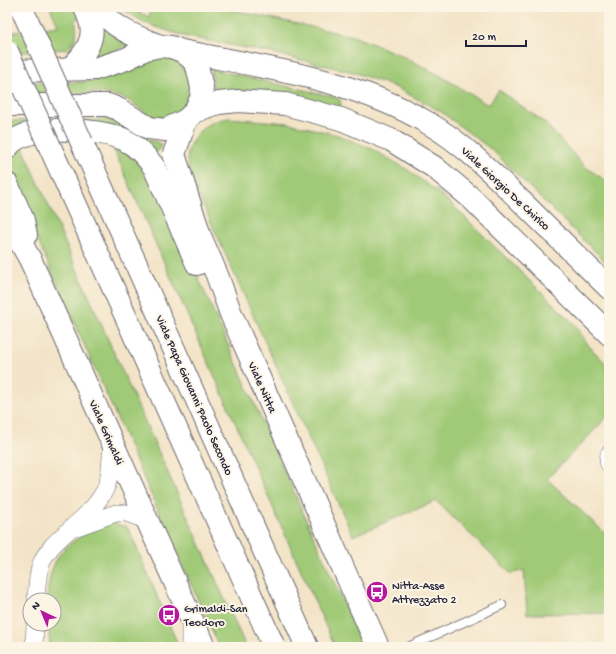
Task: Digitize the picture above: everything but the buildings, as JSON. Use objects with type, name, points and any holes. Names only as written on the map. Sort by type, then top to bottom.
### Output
[{"type":"main road","name":"Viale Papa Giovanni Paolo Secondo","points":[[21,7],[307,647]]},
{"type":"main road","points":[[70,69],[85,54],[90,40],[92,26],[85,7]]},
{"type":"main road","name":"Viale Giorgio De Chirico","points":[[99,7],[111,21],[129,34],[160,46],[171,46],[182,52],[323,80],[388,102],[429,123],[489,170],[609,288]]},
{"type":"main road","points":[[7,71],[95,69],[160,46]]},
{"type":"main road","points":[[7,51],[274,647]]},
{"type":"main road","name":"Viale Nitta","points":[[182,52],[191,58],[197,66],[202,88],[201,99],[190,116],[174,154],[200,236],[217,275],[231,314],[378,647]]},
{"type":"main road","points":[[7,105],[108,105],[118,109],[149,128],[165,130],[190,116],[219,103],[238,101],[285,104],[341,118],[391,140],[434,167],[470,197],[609,334]]},
{"type":"main road","points":[[7,148],[16,139],[28,134],[50,130],[71,129],[116,136],[134,146],[154,167],[205,282],[231,314]]},
{"type":"main road","points":[[7,184],[23,220],[30,259]]},
{"type":"main road","name":"Viale Grimaldi","points":[[7,219],[30,259],[204,647]]},
{"type":"street","points":[[37,592],[38,573],[41,563],[51,547],[91,510],[100,498],[107,484],[112,441]]},
{"type":"street","points":[[609,454],[609,464]]},
{"type":"street","points":[[70,530],[116,513],[126,513],[146,520]]},
{"type":"street","points":[[189,615],[190,647]]},
{"type":"street","points":[[34,647],[35,632]]},
{"type":"lane","points":[[408,647],[502,605]]},
{"type":"green space","points":[[50,7],[74,7],[80,17],[75,20],[76,36],[70,46],[67,49],[7,53],[7,33],[58,26]]},
{"type":"green space","points":[[127,7],[149,17],[152,7],[228,7],[228,9],[353,36],[398,54],[439,75],[488,105],[499,90],[544,122],[584,166],[609,183],[609,265],[492,150],[440,111],[395,87],[353,72],[267,52],[184,36],[147,24],[123,10]]},
{"type":"green space","points":[[100,25],[129,45],[112,52],[94,55]]},
{"type":"green space","points":[[155,58],[171,59],[182,66],[191,85],[189,97],[181,108],[164,117],[153,116],[146,113],[128,100],[102,93],[7,94],[7,82],[62,83],[102,79],[131,70]]},
{"type":"green space","points":[[211,69],[335,97],[340,100],[341,106],[338,109],[214,96]]},
{"type":"green space","points":[[229,118],[289,123],[338,135],[372,149],[405,168],[442,195],[576,326],[589,346],[609,367],[609,415],[547,479],[609,537],[609,613],[527,614],[524,570],[511,574],[436,501],[353,536],[194,185],[188,167],[187,160],[189,147],[200,131],[205,126],[217,120]]},
{"type":"green space","points":[[108,119],[118,123],[139,136],[162,144],[160,149],[156,153],[138,141],[7,138],[7,121]]},
{"type":"green space","points":[[110,141],[127,149],[152,174],[363,647],[335,647]]},
{"type":"green space","points":[[21,143],[246,647],[219,647],[9,176],[8,165],[10,158]]},
{"type":"green space","points":[[115,520],[117,525],[126,526],[179,647],[50,647],[49,632],[62,632],[62,592],[48,592],[53,568],[58,557],[66,548],[86,533]]},
{"type":"place","name":"Nitta-Asse Attrezzato 2","points":[[377,592]]},
{"type":"place","name":"Grimaldi-San Teodoro","points":[[169,615]]}]
